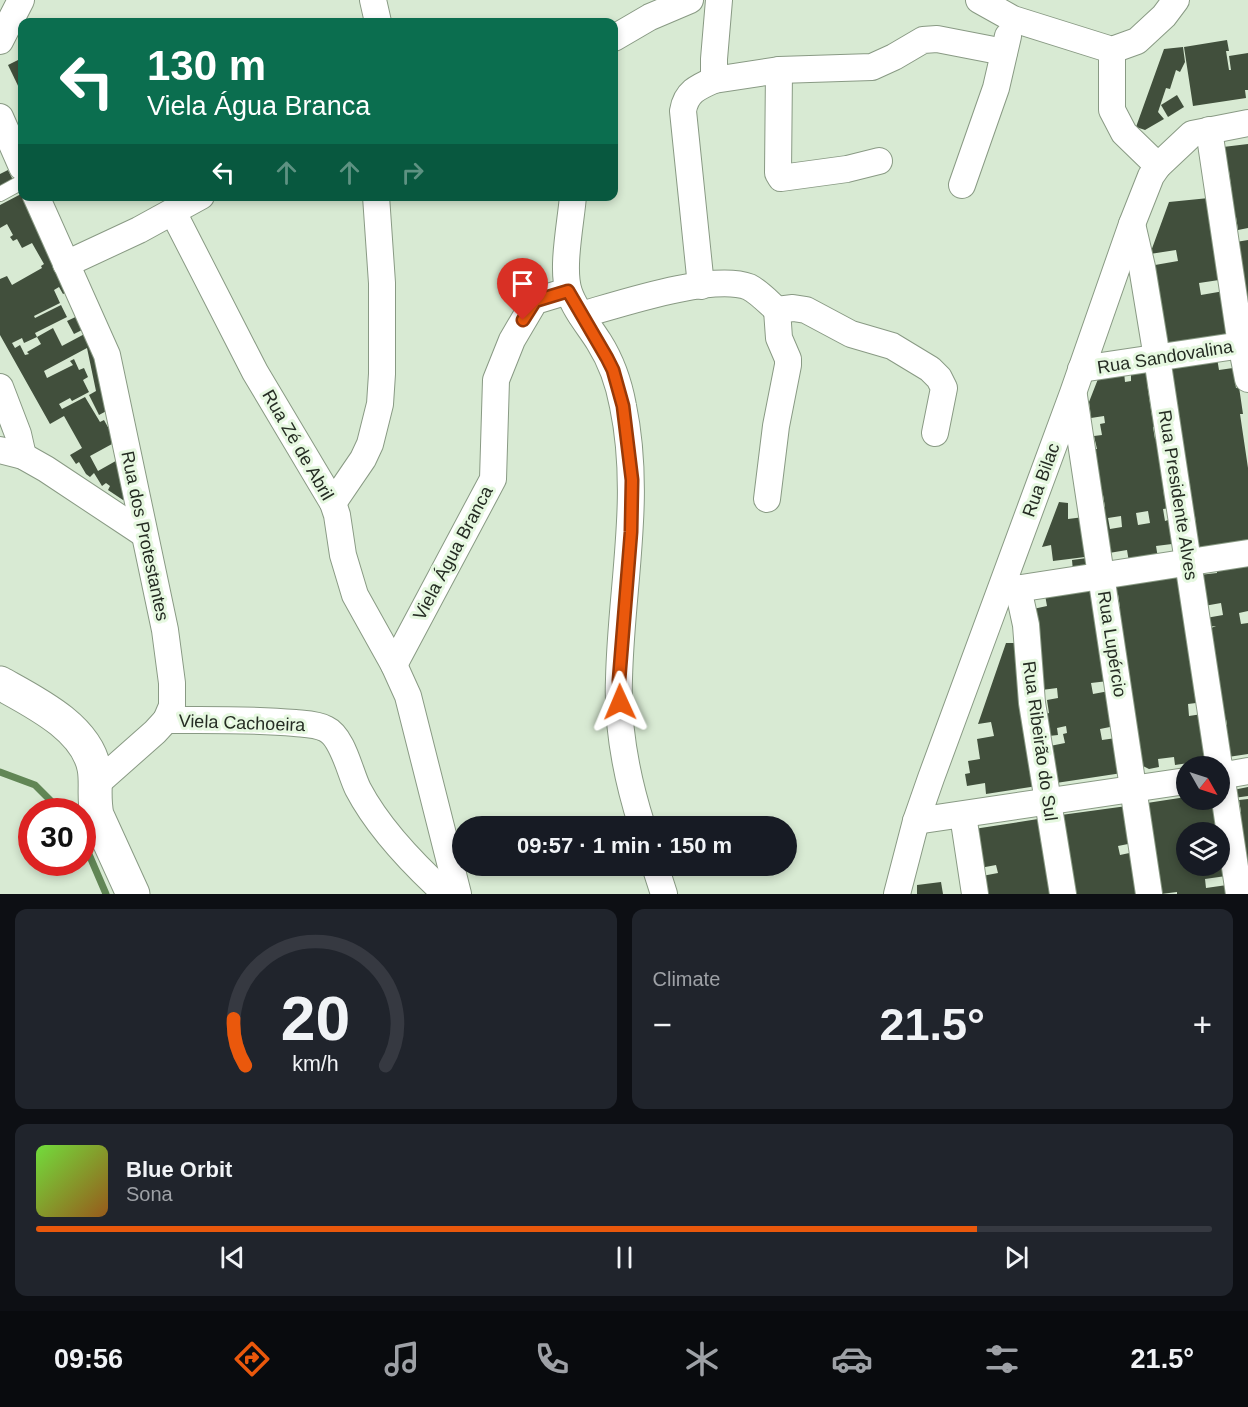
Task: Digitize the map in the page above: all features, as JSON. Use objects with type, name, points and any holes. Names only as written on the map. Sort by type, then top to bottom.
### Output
[{"type":"street","points":[[0,41],[21,0]]},
{"type":"street","points":[[374,0],[377,18]]},
{"type":"street","points":[[623,32],[690,0]]},
{"type":"street","points":[[714,80],[719,0]]},
{"type":"street","points":[[979,0],[1013,19],[1112,50],[1137,41],[1164,16],[1176,0]]},
{"type":"street","points":[[962,185],[996,88],[1013,19]]},
{"type":"street","points":[[701,286],[683,111],[690,93],[714,80],[779,70],[872,67],[923,40],[937,39],[1004,52]]},
{"type":"street","points":[[1112,50],[1112,110],[1124,133],[1158,166]]},
{"type":"street","points":[[779,70],[778,173],[781,178],[847,169],[879,161]]},
{"type":"street","points":[[0,117],[18,158]]},
{"type":"street","name":"Rua Bilac","points":[[897,894],[916,821],[1009,590],[1081,369],[1151,176],[1158,166],[1192,134],[1248,123]]},
{"type":"street","points":[[1209,129],[1240,338],[1245,344],[1248,379]]},
{"type":"street","name":"Rua dos Protestantes","points":[[38,201],[107,356],[170,660],[172,706],[166,720]]},
{"type":"street","points":[[66,264],[193,201]]},
{"type":"street","points":[[333,503],[363,459],[370,444],[380,404],[382,284],[376,201]]},
{"type":"street","points":[[572,201],[565,271],[568,291],[601,345],[613,370],[625,417],[632,480],[631,532],[619,680],[621,724],[629,785],[639,816]]},
{"type":"street","name":"Rua Zé de Abril","points":[[174,212],[255,372],[333,503],[343,555],[355,596],[394,665],[408,696],[458,894]]},
{"type":"street","name":"Rua Presidente Alves","points":[[1132,224],[1142,267],[1157,358],[1218,756]]},
{"type":"street","points":[[581,315],[667,291],[734,283],[751,288],[777,310],[779,338],[788,359],[788,365],[776,426],[767,499]]},
{"type":"street","name":"Viela Água Branca","points":[[394,665],[493,479],[496,380],[512,340],[535,301],[568,291]]},
{"type":"street","points":[[777,310],[793,308],[806,310],[851,334],[892,346],[930,369],[939,378],[944,388],[935,434]]},
{"type":"street","name":"Rua Sandovalina","points":[[1081,369],[1245,344]]},
{"type":"street","points":[[0,387],[18,434],[11,453],[75,488],[144,534]]},
{"type":"street","name":"Rua Lupércio","points":[[1073,393],[1149,894]]},
{"type":"street","points":[[1009,590],[1248,553]]},
{"type":"street","name":"Rua Ribeirão do Sul","points":[[1009,590],[1026,625],[1032,704],[1063,894]]},
{"type":"street","points":[[0,683],[30,700],[79,736],[90,753],[95,771],[94,800],[97,814],[133,894]]},
{"type":"street","name":"Viela Cachoeira","points":[[166,720],[248,719],[312,725],[327,729],[339,743],[358,789],[379,820],[426,875],[446,894]]},
{"type":"street","points":[[94,786],[166,720]]},
{"type":"street","points":[[1230,771],[1248,771]]},
{"type":"street","points":[[916,821],[1176,783]]},
{"type":"street","name":"Rua Presidente Alves","points":[[1226,810],[1239,894]]},
{"type":"street","points":[[963,815],[975,894]]},
{"type":"street","points":[[658,876],[664,894]]},
{"type":"lane","points":[[0,194],[18,184]]},
{"type":"building","points":[[1227,40],[1229,70],[1231,70],[1229,56],[1248,53],[1246,98],[1193,106],[1184,47]]},
{"type":"building","points":[[1183,47],[1185,62],[1180,72],[1176,70],[1170,89],[1166,88],[1158,112],[1164,119],[1145,130],[1136,127],[1164,49]]},
{"type":"building","points":[[18,60],[18,86],[8,65]]},
{"type":"building","points":[[1177,95],[1184,107],[1168,117],[1161,105]]},
{"type":"building","points":[[1248,144],[1248,228],[1238,230],[1229,195],[1232,194],[1223,147]]},
{"type":"building","points":[[8,170],[14,182],[0,189],[0,174]]},
{"type":"building","points":[[18,196],[18,201],[25,201],[72,290],[63,294],[59,287],[54,290],[60,303],[34,316],[35,318],[61,305],[67,317],[35,333],[37,337],[53,328],[62,346],[92,330],[112,408],[99,415],[89,395],[96,391],[87,348],[44,371],[47,378],[73,365],[70,361],[74,359],[79,370],[84,368],[88,377],[83,380],[89,392],[72,401],[70,398],[59,404],[62,409],[85,397],[100,422],[104,420],[115,440],[90,456],[98,471],[121,458],[127,498],[123,500],[108,490],[110,486],[106,483],[102,486],[94,473],[90,477],[79,462],[76,464],[70,455],[82,448],[64,416],[50,424],[0,335],[0,279],[7,276],[12,285],[42,268],[44,264],[32,243],[22,248],[17,239],[13,241],[10,237],[13,235],[7,224],[0,228],[0,205]],"holes":[[[37,337],[41,344],[25,355],[20,345],[15,348],[12,343],[22,338],[24,343]]]},
{"type":"building","points":[[1209,198],[1219,280],[1199,283],[1201,295],[1224,291],[1232,337],[1165,347],[1154,277],[1157,277],[1155,265],[1178,261],[1176,250],[1150,254],[1169,202]]},
{"type":"building","points":[[1248,240],[1248,300],[1244,301],[1236,242]]},
{"type":"building","points":[[84,313],[90,326],[74,334],[67,321]]},
{"type":"building","points":[[1217,358],[1219,370],[1233,368],[1236,388],[1239,387],[1243,414],[1240,414],[1248,468],[1248,544],[1197,552],[1193,529],[1196,528],[1195,516],[1191,517],[1167,365]]},
{"type":"building","points":[[1148,368],[1150,382],[1147,383],[1152,416],[1156,416],[1157,426],[1153,427],[1155,439],[1159,439],[1166,485],[1163,485],[1164,496],[1168,495],[1170,508],[1163,509],[1165,521],[1168,520],[1172,544],[1156,546],[1158,558],[1129,562],[1127,550],[1109,553],[1103,507],[1105,507],[1103,495],[1100,495],[1093,449],[1097,449],[1094,436],[1102,435],[1100,424],[1105,423],[1104,416],[1091,418],[1089,402],[1098,379],[1124,372],[1125,382],[1131,381],[1131,371]],"holes":[[[1148,511],[1150,523],[1138,525],[1136,513]],[[1121,516],[1122,527],[1110,529],[1108,518]]]},
{"type":"building","points":[[1059,502],[1068,503],[1068,519],[1084,517],[1091,568],[1073,571],[1072,560],[1087,558],[1085,554],[1085,557],[1053,561],[1051,545],[1042,547]]},
{"type":"building","points":[[1248,564],[1248,611],[1239,613],[1241,624],[1248,623],[1248,754],[1230,757],[1228,756],[1223,726],[1227,725],[1226,719],[1222,720],[1208,631],[1216,626],[1207,627],[1206,618],[1223,615],[1221,603],[1204,606],[1199,575],[1217,573],[1217,569]]},
{"type":"building","points":[[1180,574],[1198,690],[1194,691],[1196,703],[1188,704],[1189,716],[1202,714],[1208,756],[1176,756],[1175,765],[1174,757],[1158,759],[1159,767],[1149,769],[1141,765],[1117,608],[1120,608],[1118,594],[1115,594],[1113,584]]},
{"type":"building","points":[[1094,588],[1108,681],[1091,683],[1093,694],[1109,691],[1115,726],[1100,729],[1102,740],[1116,738],[1122,773],[1056,783],[1050,746],[1065,743],[1063,734],[1067,733],[1066,726],[1057,728],[1058,735],[1049,736],[1045,714],[1049,713],[1047,700],[1058,698],[1057,688],[1042,690],[1033,609],[1047,606],[1045,595]]},
{"type":"building","points":[[1006,643],[1015,643],[1024,732],[1029,731],[1037,786],[986,794],[985,783],[967,786],[965,774],[970,773],[968,761],[980,759],[977,739],[994,736],[991,722],[978,724]]},
{"type":"building","points":[[1248,787],[1248,796],[1234,798],[1233,790]]},
{"type":"building","points":[[1176,799],[1176,810],[1216,810],[1218,822],[1176,822],[1176,876],[1226,876],[1205,879],[1206,888],[1227,885],[1228,894],[1177,894],[1177,892],[1161,894],[1147,803]]},
{"type":"building","points":[[1248,799],[1248,880],[1236,813],[1241,812],[1239,800]]},
{"type":"building","points":[[1127,806],[1133,843],[1118,846],[1120,855],[1134,852],[1141,894],[1076,894],[1075,885],[1071,885],[1061,815]]},
{"type":"building","points":[[1038,819],[1041,843],[1045,842],[1053,894],[984,894],[982,876],[998,873],[996,865],[980,868],[974,829]]},
{"type":"building","points":[[941,882],[943,894],[917,894],[917,885]]},
{"type":"waterway","points":[[0,772],[35,785],[48,798]]},
{"type":"waterway","points":[[96,871],[106,894]]},
{"type":"route","points":[[523,320],[535,301],[568,291],[601,345],[613,370],[623,406],[632,480],[631,532],[619,680],[620,702]]}]
